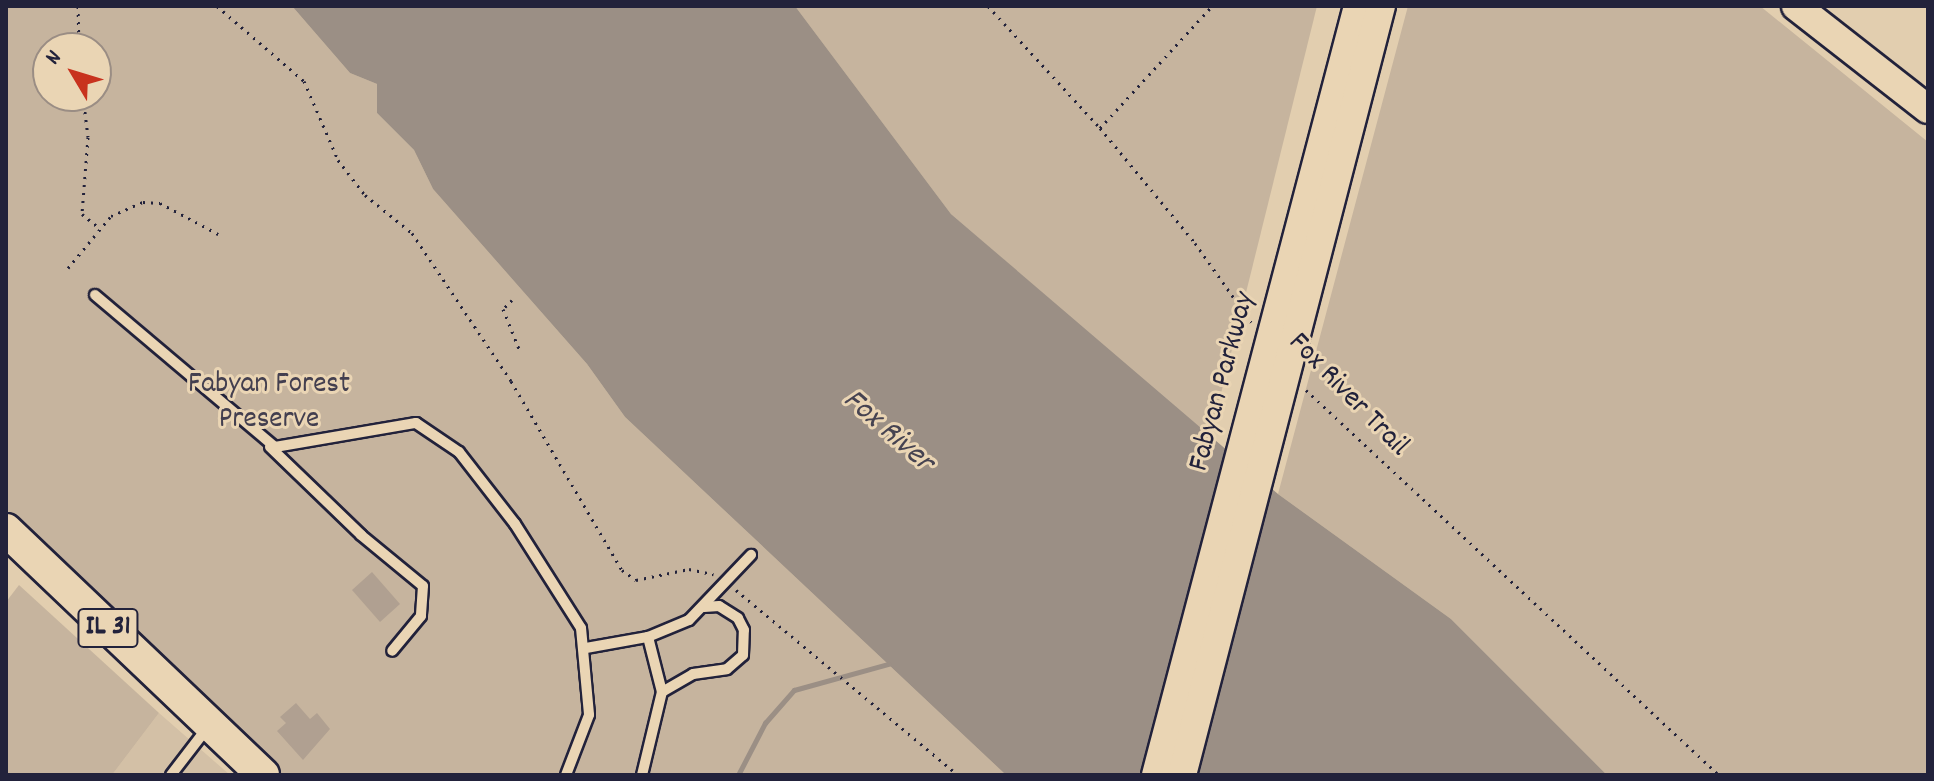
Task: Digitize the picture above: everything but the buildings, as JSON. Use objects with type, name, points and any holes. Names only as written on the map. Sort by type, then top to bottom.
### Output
[{"type":"main road","name":"Fabyan Parkway","points":[[1156,775],[1358,6]]},
{"type":"main road","name":"Fabyan Parkway","points":[[1182,775],[1381,6]]},
{"type":"main road","points":[[1796,6],[1928,109]]},
{"type":"main road","name":"IL 31","points":[[6,530],[263,775]]},
{"type":"lane","points":[[95,295],[125,316],[263,440],[361,535],[423,586],[421,616],[392,651]]},
{"type":"lane","points":[[263,440],[293,448],[416,423],[447,440],[515,524],[581,628],[586,648],[589,715],[566,775]]},
{"type":"lane","points":[[586,648],[648,637],[689,620],[751,555]]},
{"type":"lane","points":[[662,692],[679,679],[727,669],[743,655],[744,630],[738,618],[719,606],[704,607]]},
{"type":"lane","points":[[642,775],[662,692],[648,637]]},
{"type":"lane","points":[[171,775],[210,726]]},
{"type":"path","points":[[78,6],[79,32]]},
{"type":"path","points":[[217,6],[304,81],[338,160],[365,195],[412,233],[511,381],[622,570],[636,580],[689,569],[710,572],[839,671],[958,775]]},
{"type":"path","name":"Fox River Trail","points":[[988,6],[1100,128],[1195,243],[1258,331]]},
{"type":"path","points":[[1100,128],[1212,6]]},
{"type":"path","points":[[85,112],[88,137],[82,214],[98,227]]},
{"type":"path","points":[[68,268],[98,227],[143,202],[160,203],[218,234]]},
{"type":"path","points":[[512,300],[503,309],[520,351]]},
{"type":"path","name":"Fox River Trail","points":[[1305,389],[1719,775]]},
{"type":"shaded area","points":[[159,713],[230,775],[112,775]]},
{"type":"green space","name":"Fabyan Forest Preserve","points":[[6,6],[292,6],[350,73],[377,84],[377,113],[414,150],[433,189],[587,364],[625,417],[1006,775],[274,775],[6,512]]},
{"type":"green space","points":[[795,6],[1317,6],[1210,438],[951,214]]},
{"type":"green space","points":[[1408,6],[1760,6],[1928,142],[1928,775],[1607,775],[1451,619],[1278,494]]},
{"type":"green space","points":[[19,585],[159,713],[112,775],[6,775],[6,602]]},
{"type":"water","name":"Fox River","points":[[292,6],[795,6],[951,214],[1278,494],[1451,619],[1607,775],[1006,775],[625,417],[587,364],[433,189],[414,150],[377,113],[377,84],[350,73]]},
{"type":"waterway","points":[[738,775],[765,723],[794,690],[888,664]]}]
